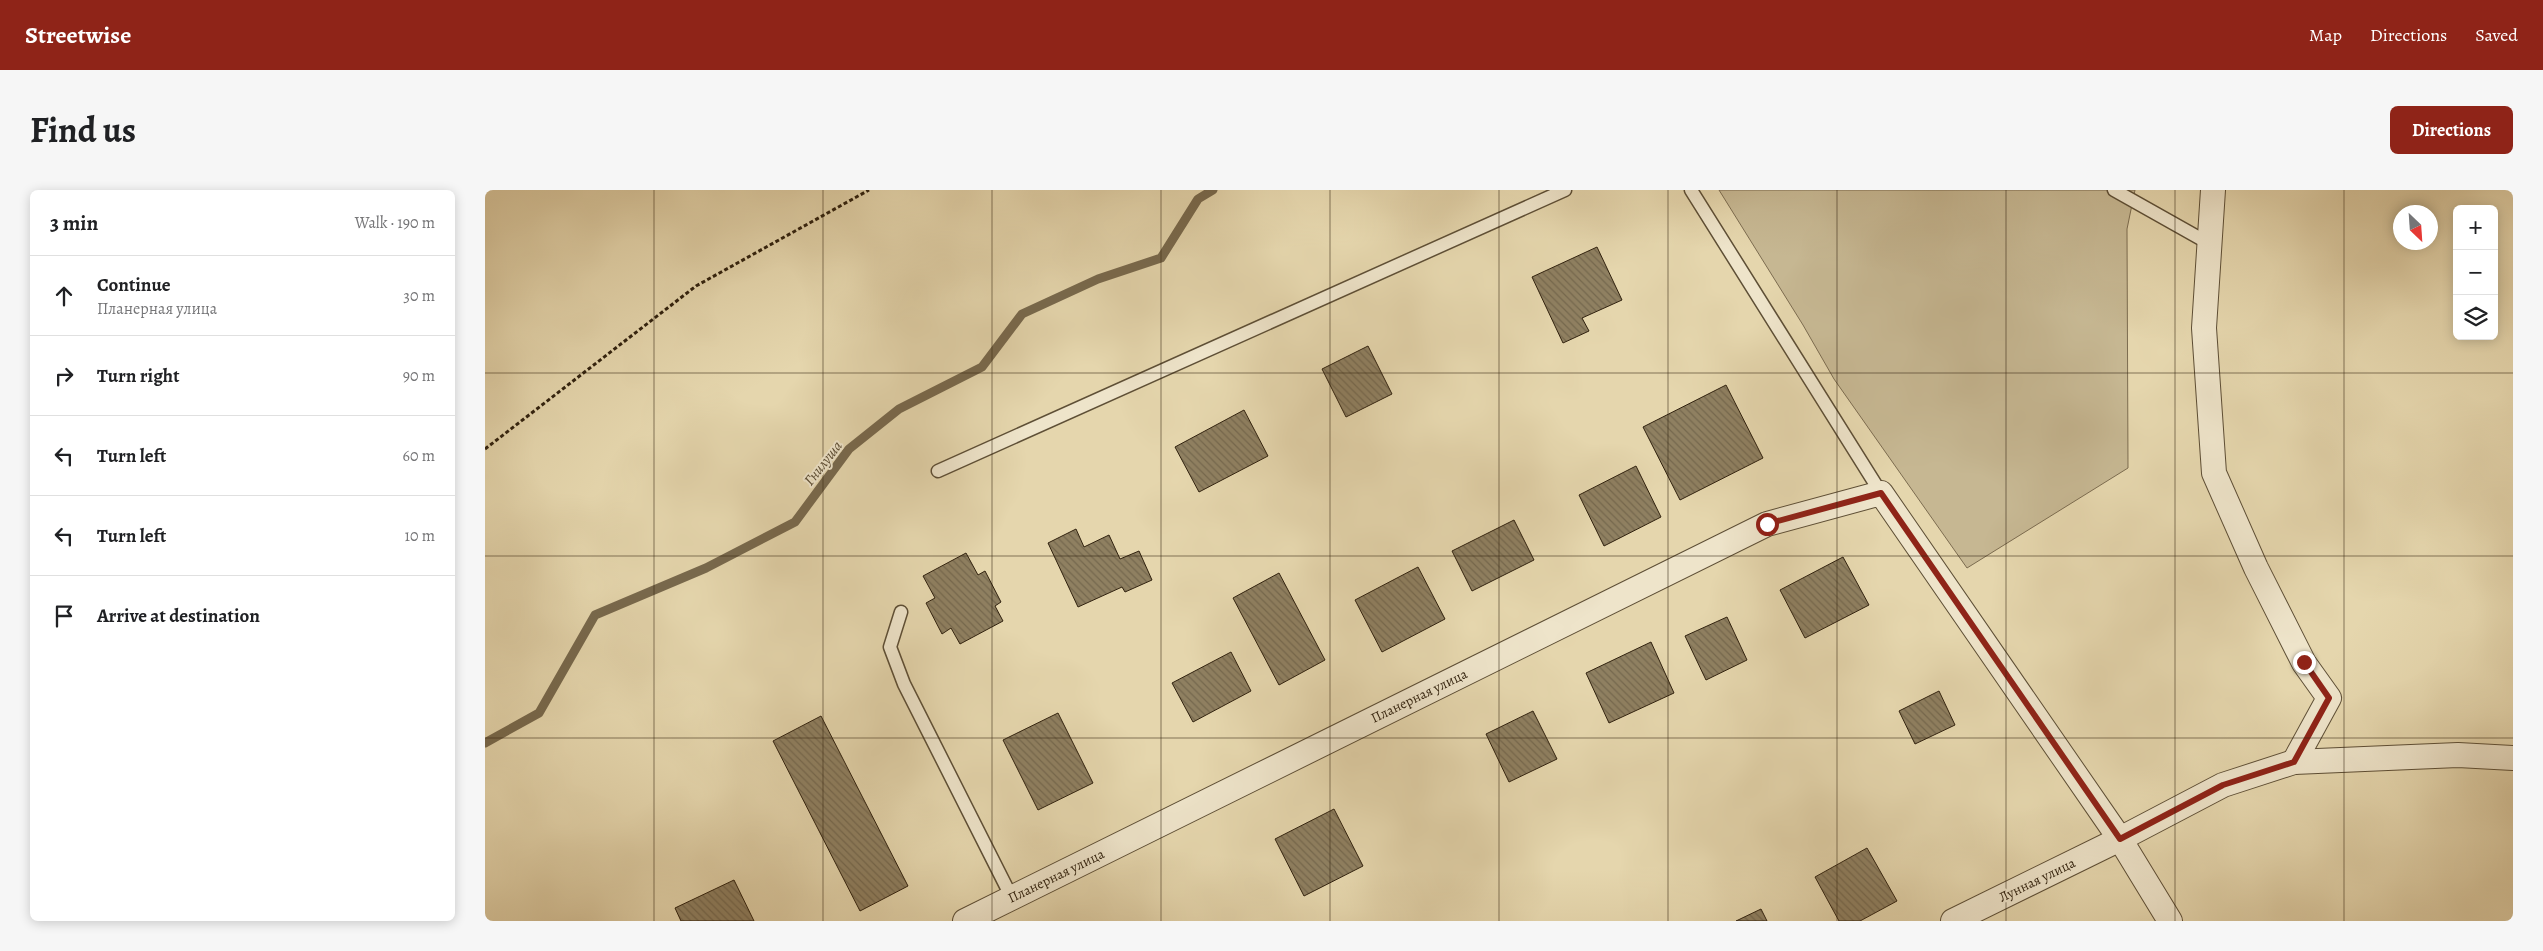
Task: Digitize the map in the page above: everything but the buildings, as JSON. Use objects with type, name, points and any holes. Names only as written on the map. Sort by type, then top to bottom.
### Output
[{"type":"street","points":[[2213,190],[2204,328],[2214,473],[2256,568],[2300,654],[2329,698],[2294,762]]},
{"type":"street","points":[[1881,493],[2120,839],[2170,921]]},
{"type":"street","name":"Планерная улица","points":[[965,921],[1767,524],[1881,493]]},
{"type":"street","name":"Лунная улица","points":[[1953,921],[2120,839],[2223,785],[2294,762],[2458,755],[2513,758]]},
{"type":"lane","points":[[938,471],[1565,190]]},
{"type":"lane","points":[[1691,190],[1881,493]]},
{"type":"lane","points":[[2114,190],[2210,244]]},
{"type":"lane","points":[[901,612],[889,647],[904,684],[1012,898]]},
{"type":"path","points":[[485,449],[696,286],[869,190]]},
{"type":"shaded area","points":[[1719,190],[2135,190],[2127,229],[2128,468],[1967,568],[1834,379],[1803,325]]},
{"type":"waterway","name":"Гнилуша","points":[[485,743],[539,713],[595,615],[706,568],[795,522],[849,449],[899,409],[982,367],[1022,314],[1098,279],[1161,258],[1198,199],[1213,190]]},
{"type":"route","points":[[1767,524],[1881,493],[2120,839],[2223,785],[2294,762],[2329,698],[2304,662]]}]
